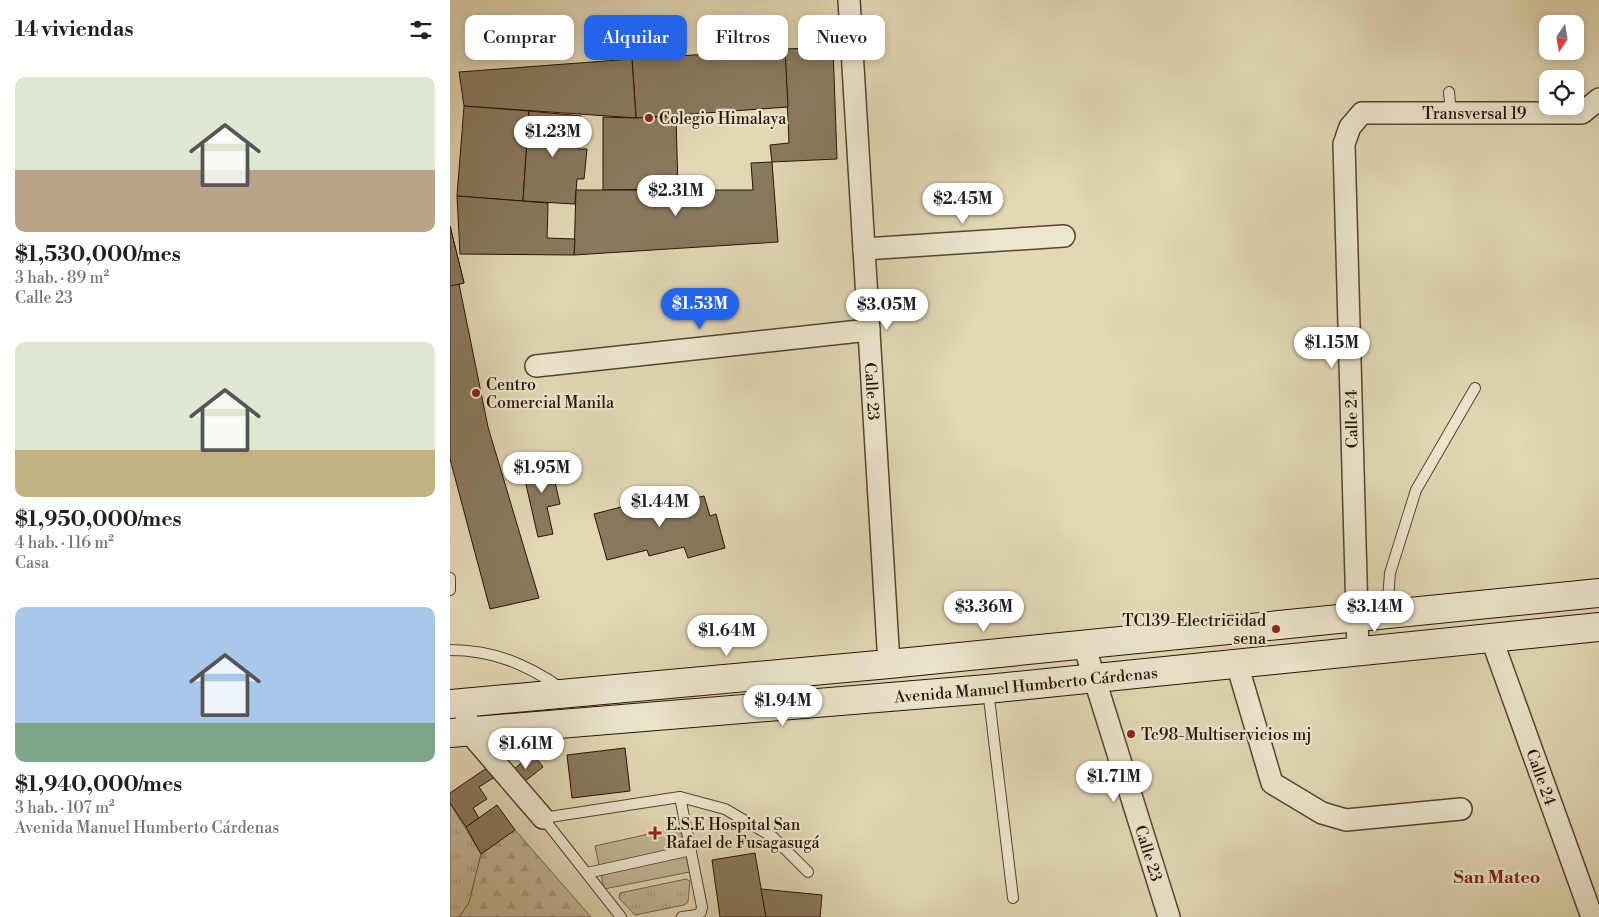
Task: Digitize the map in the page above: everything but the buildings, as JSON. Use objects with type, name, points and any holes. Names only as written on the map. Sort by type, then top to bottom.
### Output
[{"type":"main road","name":"Avenida Manuel Humberto Cárdenas","points":[[457,703],[889,664],[1599,593]]},
{"type":"main road","name":"Avenida Manuel Humberto Cárdenas","points":[[460,733],[987,689],[1599,627]]},
{"type":"street","name":"Calle 23","points":[[849,0],[889,664]]},
{"type":"street","name":"Transversal 19","points":[[1350,127],[1362,113],[1582,113],[1599,99]]},
{"type":"street","name":"Calle 24","points":[[1350,127],[1344,144],[1358,651]]},
{"type":"street","points":[[864,249],[1064,236]]},
{"type":"street","points":[[536,366],[869,330]]},
{"type":"street","name":"Calle 24","points":[[1491,637],[1592,917]]},
{"type":"street","name":"Calle 23","points":[[1084,645],[1169,917]]},
{"type":"street","points":[[1237,664],[1272,783],[1284,792],[1322,813],[1346,820],[1460,809]]},
{"type":"street","points":[[457,703],[460,733],[543,818]]},
{"type":"lane","points":[[1449,92],[1451,113]]},
{"type":"lane","points":[[1386,614],[1390,573],[1416,490],[1475,388]]},
{"type":"lane","points":[[450,578],[450,590]]},
{"type":"lane","points":[[450,650],[498,655],[527,667],[568,693]]},
{"type":"lane","points":[[987,689],[1013,898]]},
{"type":"lane","points":[[680,798],[702,907],[701,912],[697,915],[682,917]]},
{"type":"lane","points":[[621,917],[543,818],[680,798],[724,810],[773,837],[808,872]]},
{"type":"lane","points":[[587,874],[691,850]]},
{"type":"green space","points":[[450,803],[481,854],[469,903],[459,917],[450,917]]},
{"type":"green space","points":[[680,827],[690,872],[604,889],[595,846]]},
{"type":"green space","points":[[515,830],[591,917],[459,917],[469,903],[481,854]]},
{"type":"green space","points":[[686,879],[690,881],[688,902],[684,905],[635,915],[619,898],[620,893]]},
{"type":"place","name":"Colegio Himalaya","points":[[649,118]]},
{"type":"place","name":"Centro Comercial Manila","points":[[476,393]]},
{"type":"place","name":"TC139-Electricidad sena","points":[[1276,629]]},
{"type":"place","name":"Tc98-Multiservicios mj","points":[[1131,734]]},
{"type":"place","name":"E.S.E Hospital San Rafael de Fusagasugá","points":[[655,833]]},
{"type":"district","name":"San Mateo","points":[[1497,877]]}]
